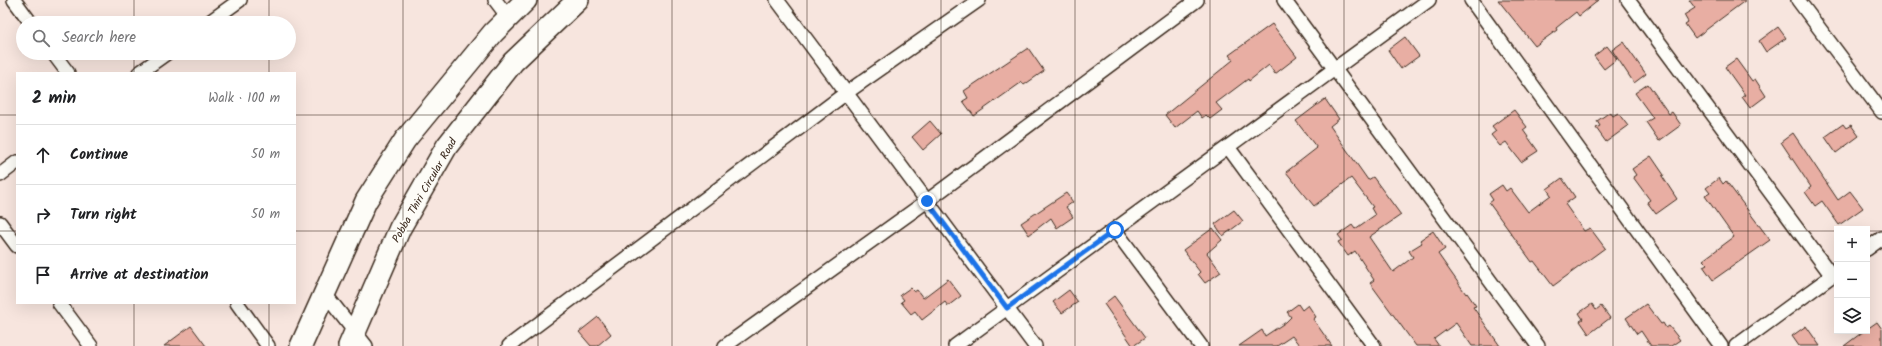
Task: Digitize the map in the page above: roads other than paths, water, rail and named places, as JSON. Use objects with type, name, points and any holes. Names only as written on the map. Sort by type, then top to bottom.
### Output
[{"type":"main road","points":[[301,346],[366,201],[405,140],[448,85],[508,17],[526,0]]},
{"type":"main road","name":"Pobba Thiri Circular Road","points":[[356,341],[400,228],[447,146],[513,62],[578,0]]},
{"type":"street","points":[[14,0],[26,16]]},
{"type":"street","points":[[218,16],[240,0]]},
{"type":"street","points":[[495,0],[508,17]]},
{"type":"street","points":[[777,0],[1035,346]]},
{"type":"street","points":[[509,346],[846,93],[979,0]]},
{"type":"street","points":[[724,346],[927,201],[1197,0]]},
{"type":"street","points":[[1284,0],[1538,346]]},
{"type":"street","points":[[955,346],[1429,0]]},
{"type":"street","points":[[1471,0],[1721,346]]},
{"type":"street","points":[[1628,0],[1834,274],[1736,346]]},
{"type":"street","points":[[1798,0],[1882,112]]},
{"type":"street","points":[[58,60],[67,72]]},
{"type":"street","points":[[140,72],[157,60]]},
{"type":"street","points":[[1228,147],[1374,346]]},
{"type":"street","points":[[0,175],[16,163]]},
{"type":"street","points":[[0,223],[16,245]]},
{"type":"street","points":[[1115,230],[1201,346]]},
{"type":"street","points":[[1870,247],[1882,238]]},
{"type":"street","points":[[325,294],[356,341]]},
{"type":"street","points":[[60,304],[91,346]]},
{"type":"street","points":[[238,304],[268,346]]}]
